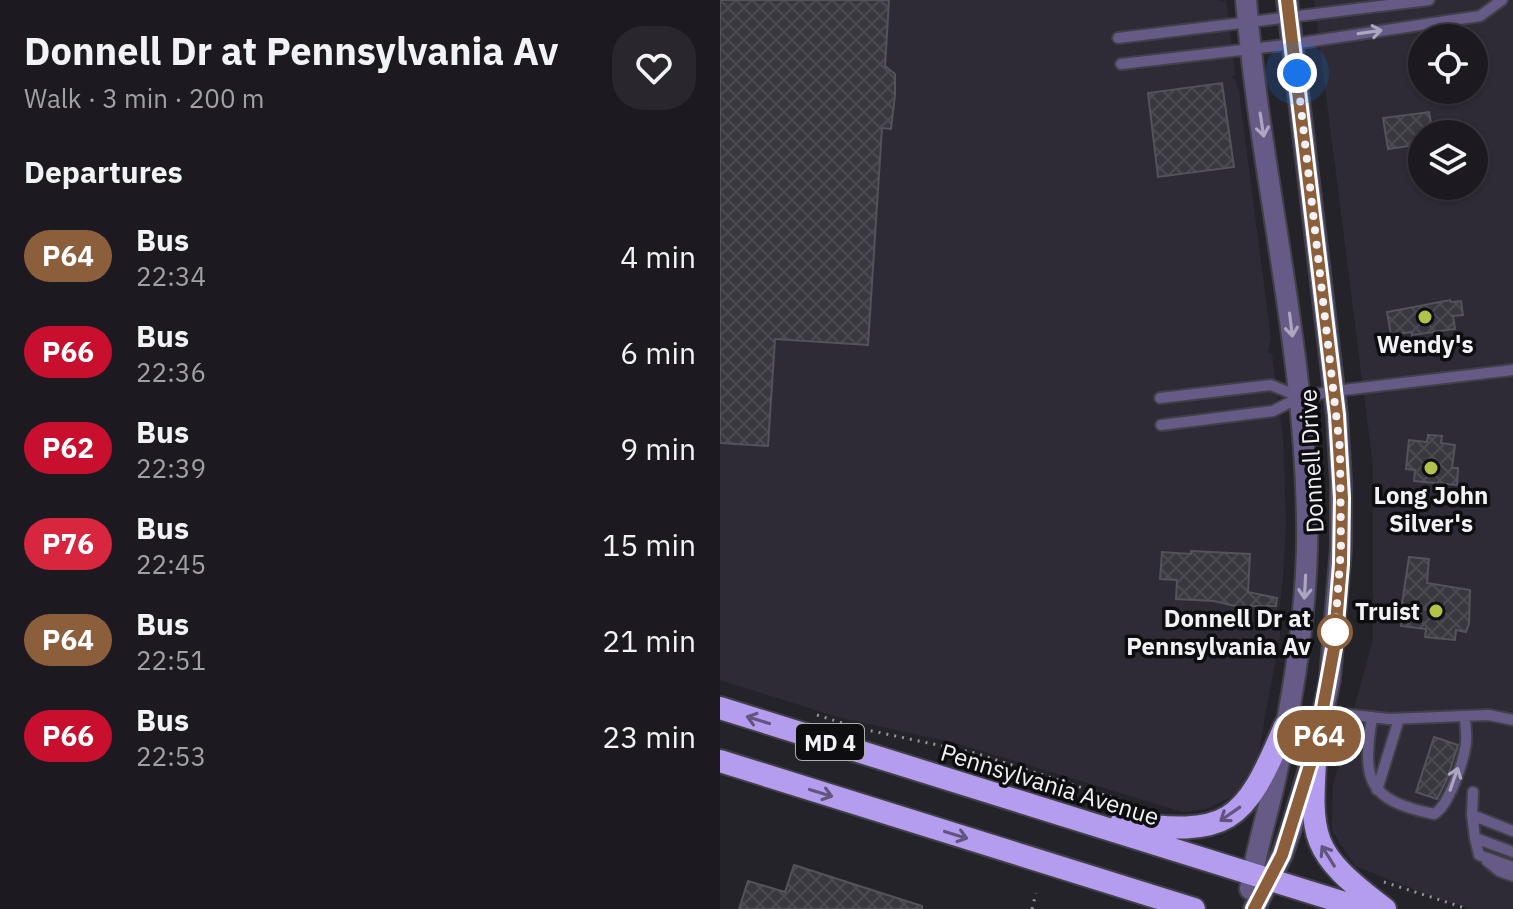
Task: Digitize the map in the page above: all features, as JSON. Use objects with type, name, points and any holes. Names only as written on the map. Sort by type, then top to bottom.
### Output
[{"type":"highway","name":"Pennsylvania Avenue","points":[[720,708],[1364,909]]},
{"type":"highway","points":[[1064,816],[1177,829],[1200,828],[1220,822],[1239,809],[1255,791],[1285,726]]},
{"type":"highway","points":[[1316,746],[1313,803],[1320,844],[1336,869],[1385,909]]},
{"type":"highway","name":"MD 4","points":[[720,761],[1194,909]]},
{"type":"highway","points":[[1046,863],[1139,909]]},
{"type":"street","name":"Donnell Drive","points":[[1246,0],[1250,48],[1282,254],[1300,397],[1306,469],[1307,552],[1301,635],[1254,909]]},
{"type":"street","name":"Donnell Drive","points":[[1248,909],[1261,877],[1282,855],[1316,746],[1334,648],[1341,548],[1341,471],[1335,391],[1288,9]]},
{"type":"lane","points":[[1118,38],[1248,22],[1288,9],[1429,0]]},
{"type":"lane","points":[[1121,64],[1293,44],[1480,16],[1502,0]]},
{"type":"lane","points":[[1161,425],[1273,411],[1300,397],[1335,391],[1513,370]]},
{"type":"lane","points":[[1160,398],[1271,385],[1300,397]]},
{"type":"lane","points":[[1324,712],[1399,719],[1489,715],[1513,720]]},
{"type":"lane","points":[[1372,717],[1366,759],[1377,790],[1387,800],[1434,814],[1447,801],[1466,745],[1465,716]]},
{"type":"lane","points":[[1377,790],[1399,719]]},
{"type":"lane","points":[[1473,792],[1472,815],[1479,855],[1499,871],[1513,876]]},
{"type":"lane","points":[[1472,815],[1513,831]]},
{"type":"lane","points":[[1472,815],[1482,833],[1513,845]]},
{"type":"lane","points":[[1475,838],[1513,852]]},
{"type":"lane","points":[[1479,855],[1513,867]]},
{"type":"path","points":[[806,712],[858,728],[975,753],[1137,805]]},
{"type":"path","points":[[1382,881],[1468,909]]},
{"type":"path","points":[[1032,909],[1036,893]]},
{"type":"shaded area","points":[[720,0],[1226,0],[1235,74],[1231,77],[1236,81],[1239,92],[1271,339],[1268,352],[1272,354],[1283,439],[1286,523],[1277,625],[1280,626],[1280,634],[1256,767],[1233,796],[1206,809],[1183,812],[955,743],[838,717],[720,680]]},
{"type":"shaded area","points":[[1314,0],[1513,0],[1513,909],[1473,909],[1355,866],[1332,831],[1333,785],[1373,640],[1373,466]]},
{"type":"building","points":[[720,0],[889,0],[885,66],[895,74],[895,95],[891,129],[882,128],[868,345],[775,339],[768,446],[720,443]]},
{"type":"building","points":[[1222,83],[1234,167],[1158,177],[1148,93]]},
{"type":"building","points":[[1429,112],[1430,120],[1408,120],[1408,146],[1388,149],[1383,118]]},
{"type":"building","points":[[1450,300],[1461,301],[1463,315],[1453,316],[1455,329],[1391,335],[1387,312]]},
{"type":"building","points":[[1428,435],[1442,436],[1441,443],[1455,445],[1452,468],[1458,468],[1457,485],[1414,481],[1415,470],[1406,469],[1409,440],[1427,442]]},
{"type":"building","points":[[1191,551],[1250,554],[1248,592],[1277,598],[1276,606],[1235,606],[1214,601],[1176,599],[1177,580],[1160,579],[1162,552],[1191,554]]},
{"type":"building","points":[[1409,557],[1429,559],[1427,583],[1470,590],[1469,624],[1466,632],[1456,630],[1455,640],[1425,637],[1426,629],[1401,626]]},
{"type":"building","points":[[1434,737],[1458,745],[1437,799],[1416,792]]},
{"type":"building","points":[[794,865],[922,906],[922,909],[739,909],[748,881],[785,892]]},
{"type":"bus line","name":"P64","points":[[1254,909],[1282,855],[1316,746],[1334,648],[1341,564],[1342,498],[1337,415],[1287,0]]},
{"type":"place","name":"Wendy's","points":[[1425,317]]},
{"type":"place","name":"Long John Silver's","points":[[1431,468]]},
{"type":"place","name":"Truist","points":[[1436,611]]},
{"type":"place","name":"Donnell Dr at Pennsylvania Av","points":[[1335,632]]},
{"type":"route","points":[[1297,73],[1340,449],[1341,548],[1335,632]]}]
